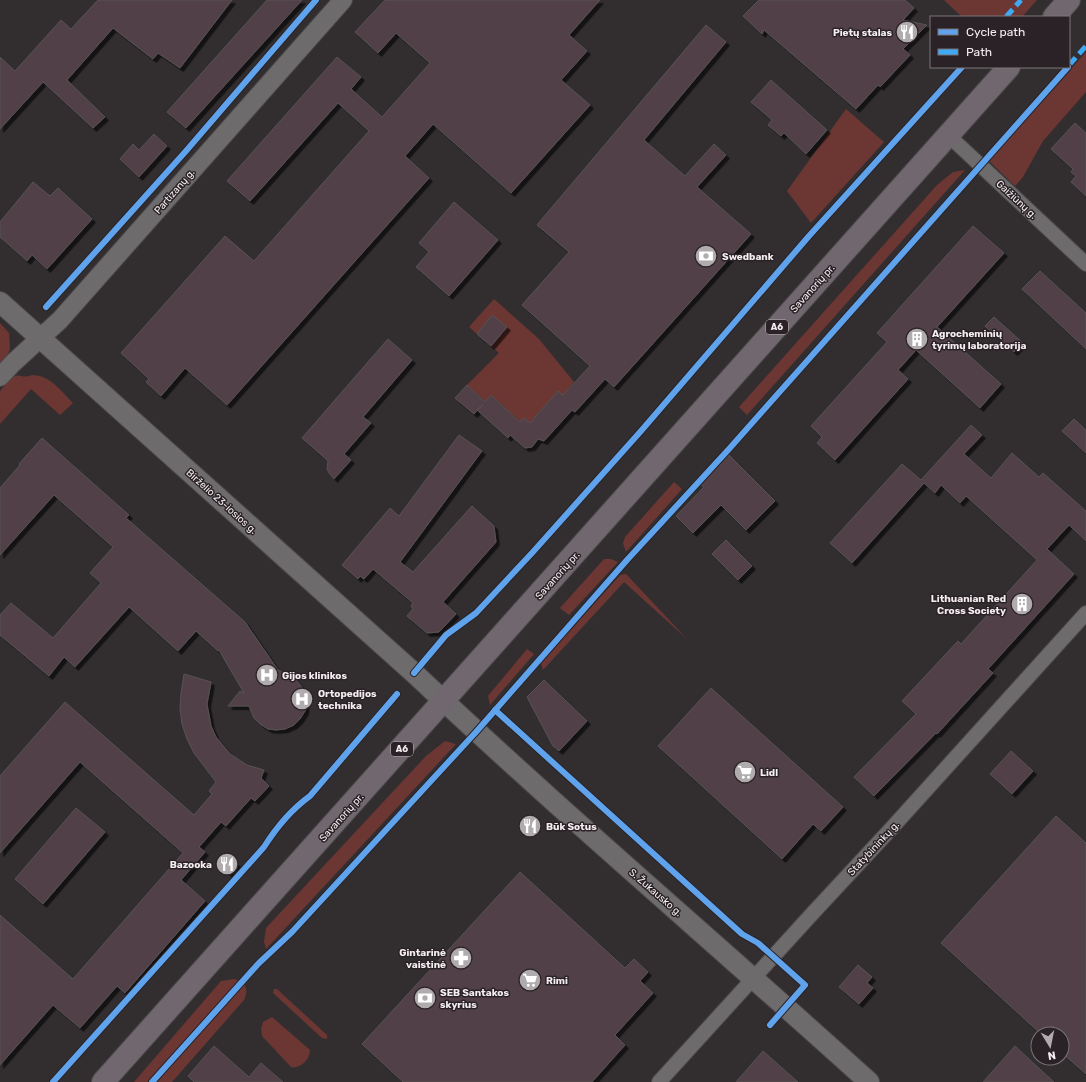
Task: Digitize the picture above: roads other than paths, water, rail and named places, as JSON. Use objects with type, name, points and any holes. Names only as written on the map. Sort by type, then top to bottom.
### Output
[{"type":"main road","points":[[1055,16],[1069,0]]},
{"type":"main road","name":"Savanorių pr.","points":[[103,1082],[1008,68]]},
{"type":"main road","name":"Birželio 23-iosios g.","points":[[0,302],[444,701]]},
{"type":"main road","name":"S. Žukausko g.","points":[[444,701],[575,821],[869,1082]]},
{"type":"street","name":"Partizanų g.","points":[[0,377],[60,320],[343,0]]},
{"type":"street","name":"Gaižiūnų g.","points":[[948,135],[1086,264]]},
{"type":"street","name":"Statybininkų g.","points":[[659,1082],[1086,613]]},
{"type":"place","name":"Pietų stalas","points":[[907,32]]},
{"type":"place","name":"Swedbank","points":[[706,256]]},
{"type":"place","name":"Agrocheminių tyrimų laboratorija","points":[[917,339]]},
{"type":"place","name":"Lithuanian Red Cross Society","points":[[1022,604]]},
{"type":"place","name":"Gijos klinikos","points":[[267,675]]},
{"type":"place","name":"Ortopedijos technika","points":[[302,699]]},
{"type":"place","name":"Lidl","points":[[745,772]]},
{"type":"place","name":"Būk Sotus","points":[[530,826]]},
{"type":"place","name":"Bazooka","points":[[227,864]]},
{"type":"place","name":"Gintarinė vaistinė","points":[[461,958]]},
{"type":"place","name":"Rimi","points":[[530,980]]},
{"type":"place","name":"SEB Santakos skyrius","points":[[425,998]]}]
